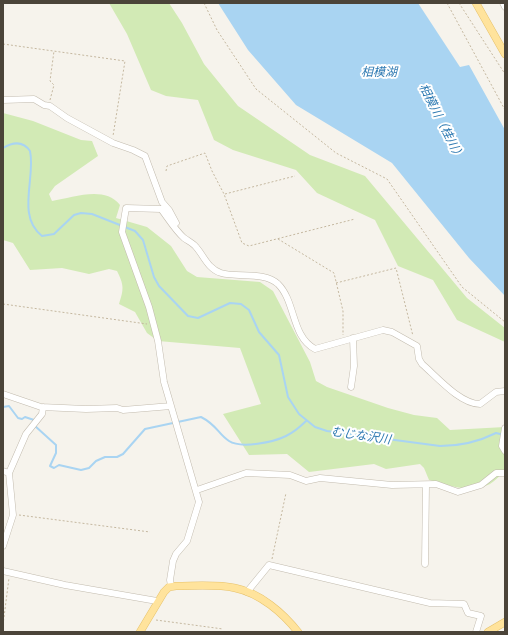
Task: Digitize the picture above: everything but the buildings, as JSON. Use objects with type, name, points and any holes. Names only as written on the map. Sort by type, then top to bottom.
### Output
[{"type":"main road","points":[[476,3],[505,54]]},
{"type":"main road","points":[[140,632],[157,601],[171,586],[232,587],[247,592],[276,610],[298,632]]},
{"type":"main road","points":[[488,632],[505,622]]},
{"type":"street","points":[[503,3],[505,7]]},
{"type":"street","points":[[3,100],[34,99],[44,105],[49,106],[67,118],[112,143],[145,156],[162,202],[169,210],[178,230]]},
{"type":"street","points":[[171,586],[170,580],[173,561],[176,554],[187,541],[199,502],[164,382],[155,326],[122,232],[126,208],[161,209],[183,237],[196,246],[211,266],[221,273],[260,277],[277,284],[286,296],[303,339],[315,349],[383,330],[392,332],[415,344],[417,346],[419,359],[422,364],[464,400],[473,404],[480,404],[496,392],[505,391]]},
{"type":"street","points":[[351,387],[354,366],[353,338]]},
{"type":"street","points":[[3,394],[44,407],[86,409],[117,408],[123,410],[171,406]]},
{"type":"street","points":[[3,546],[13,515],[6,472],[26,434],[42,414],[44,407]]},
{"type":"street","points":[[503,449],[505,428]]},
{"type":"street","points":[[196,490],[246,473],[290,475],[306,481],[320,478],[392,485],[436,484],[458,492],[481,485],[496,474],[505,473]]},
{"type":"street","points":[[425,564],[427,540],[426,485]]},
{"type":"street","points":[[247,592],[265,568],[271,566],[430,604],[464,604],[468,613],[481,616],[476,632]]},
{"type":"street","points":[[6,573],[157,601]]},
{"type":"path","points":[[204,3],[217,30],[256,89],[336,153],[387,179],[462,288],[505,322]]},
{"type":"path","points":[[447,3],[505,110]]},
{"type":"path","points":[[460,3],[505,74]]},
{"type":"path","points":[[3,44],[125,61],[112,143]]},
{"type":"path","points":[[49,106],[54,84],[50,81],[54,51]]},
{"type":"path","points":[[166,171],[167,166],[205,153],[212,171],[224,194],[242,244],[249,246],[355,219]]},
{"type":"path","points":[[224,194],[295,176]]},
{"type":"path","points":[[277,239],[334,273],[343,311],[343,341]]},
{"type":"path","points":[[336,283],[396,268],[415,344]]},
{"type":"path","points":[[3,304],[155,326]]},
{"type":"path","points":[[271,566],[286,493]]},
{"type":"path","points":[[13,515],[150,532]]},
{"type":"path","points":[[3,625],[6,573]]},
{"type":"path","points":[[147,619],[223,629]]},
{"type":"green space","points":[[109,3],[169,3],[182,23],[204,64],[238,106],[310,155],[365,176],[467,298],[505,328],[505,342],[457,320],[433,280],[398,266],[375,220],[317,193],[296,170],[233,150],[214,140],[198,100],[166,96],[151,90],[127,34]]},
{"type":"green space","points":[[3,113],[33,121],[81,140],[92,141],[98,156],[55,186],[49,194],[52,201],[88,194],[106,196],[113,199],[120,205],[116,218],[147,227],[171,246],[187,271],[197,277],[260,282],[273,291],[310,362],[316,381],[327,387],[388,408],[414,415],[437,418],[450,430],[505,427],[505,471],[490,484],[483,487],[460,488],[429,480],[424,468],[420,464],[386,469],[374,464],[309,472],[287,454],[249,455],[223,414],[261,404],[240,348],[158,341],[147,333],[135,312],[119,304],[122,294],[122,287],[117,271],[109,269],[89,274],[62,268],[30,270],[13,243],[3,240]]},
{"type":"water","name":"相模湖","points":[[218,3],[418,3],[460,67],[469,65],[505,130],[505,296],[469,258],[392,163],[296,105],[248,50]]},
{"type":"waterway","name":"むじな沢川","points":[[3,148],[14,144],[21,144],[30,151],[31,172],[28,207],[34,228],[42,236],[54,234],[74,215],[81,213],[92,214],[135,231],[143,240],[154,277],[159,286],[188,316],[198,318],[230,303],[241,304],[249,310],[259,332],[279,355],[288,397],[299,414],[315,427],[327,431],[440,446],[469,443],[496,433],[504,435]]},
{"type":"waterway","points":[[3,407],[9,406],[18,418],[22,419],[25,417],[34,420],[34,422]]},
{"type":"waterway","points":[[35,426],[56,445],[56,453],[50,466],[54,468],[59,465],[81,470],[89,468],[96,461],[105,457],[117,457],[123,454],[145,429],[201,417],[211,423],[229,441],[249,445],[286,436],[306,421]]},
{"type":"water label","name":"相模川（桂川）","points":[[441,122]]}]
